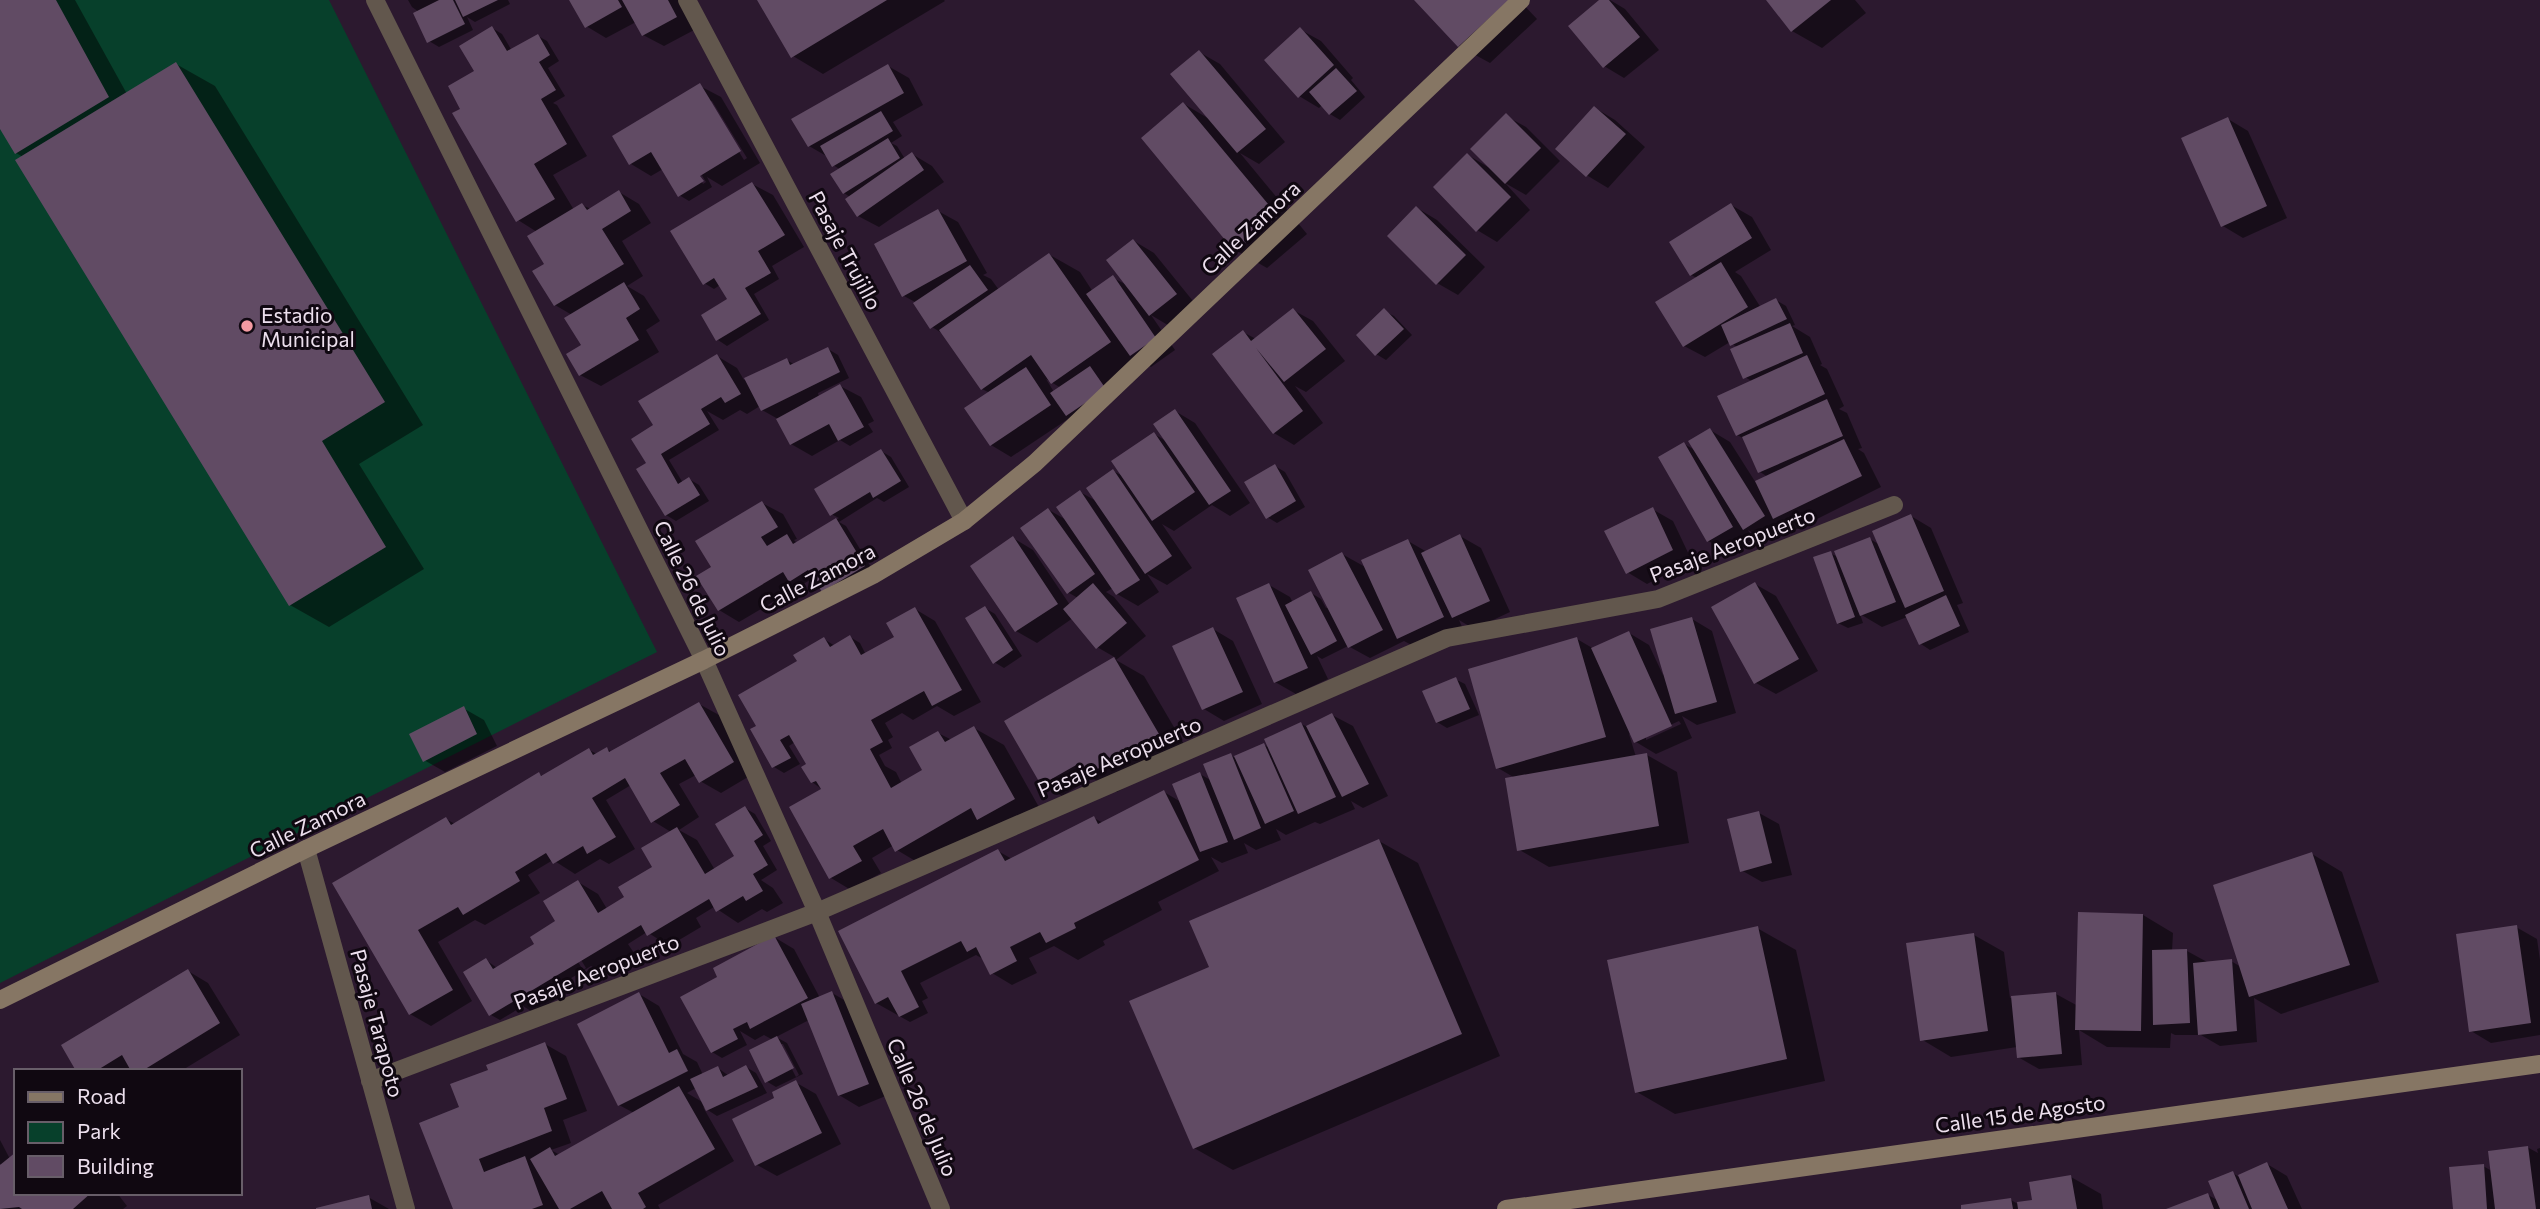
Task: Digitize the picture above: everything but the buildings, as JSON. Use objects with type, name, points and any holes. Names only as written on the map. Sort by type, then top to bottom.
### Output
[{"type":"street","name":"Calle 26 de Julio","points":[[375,0],[704,660],[817,912],[941,1209]]},
{"type":"street","name":"Pasaje Trujillo","points":[[687,0],[964,520]]},
{"type":"street","name":"Calle Zamora","points":[[0,1000],[306,849],[704,660],[873,575],[964,520],[1035,463],[1521,0]]},
{"type":"street","name":"Pasaje Aeropuerto","points":[[370,1081],[817,912],[1447,638],[1658,599],[1894,505]]},
{"type":"street","name":"Pasaje Tarapoto","points":[[306,849],[406,1209]]},
{"type":"street","name":"Calle 15 de Agosto","points":[[1506,1209],[2540,1064]]},
{"type":"green space","name":"Estadio Municipal","points":[[0,0],[329,0],[657,652],[0,983]]},
{"type":"place","name":"Estadio Municipal","points":[[247,326]]}]
